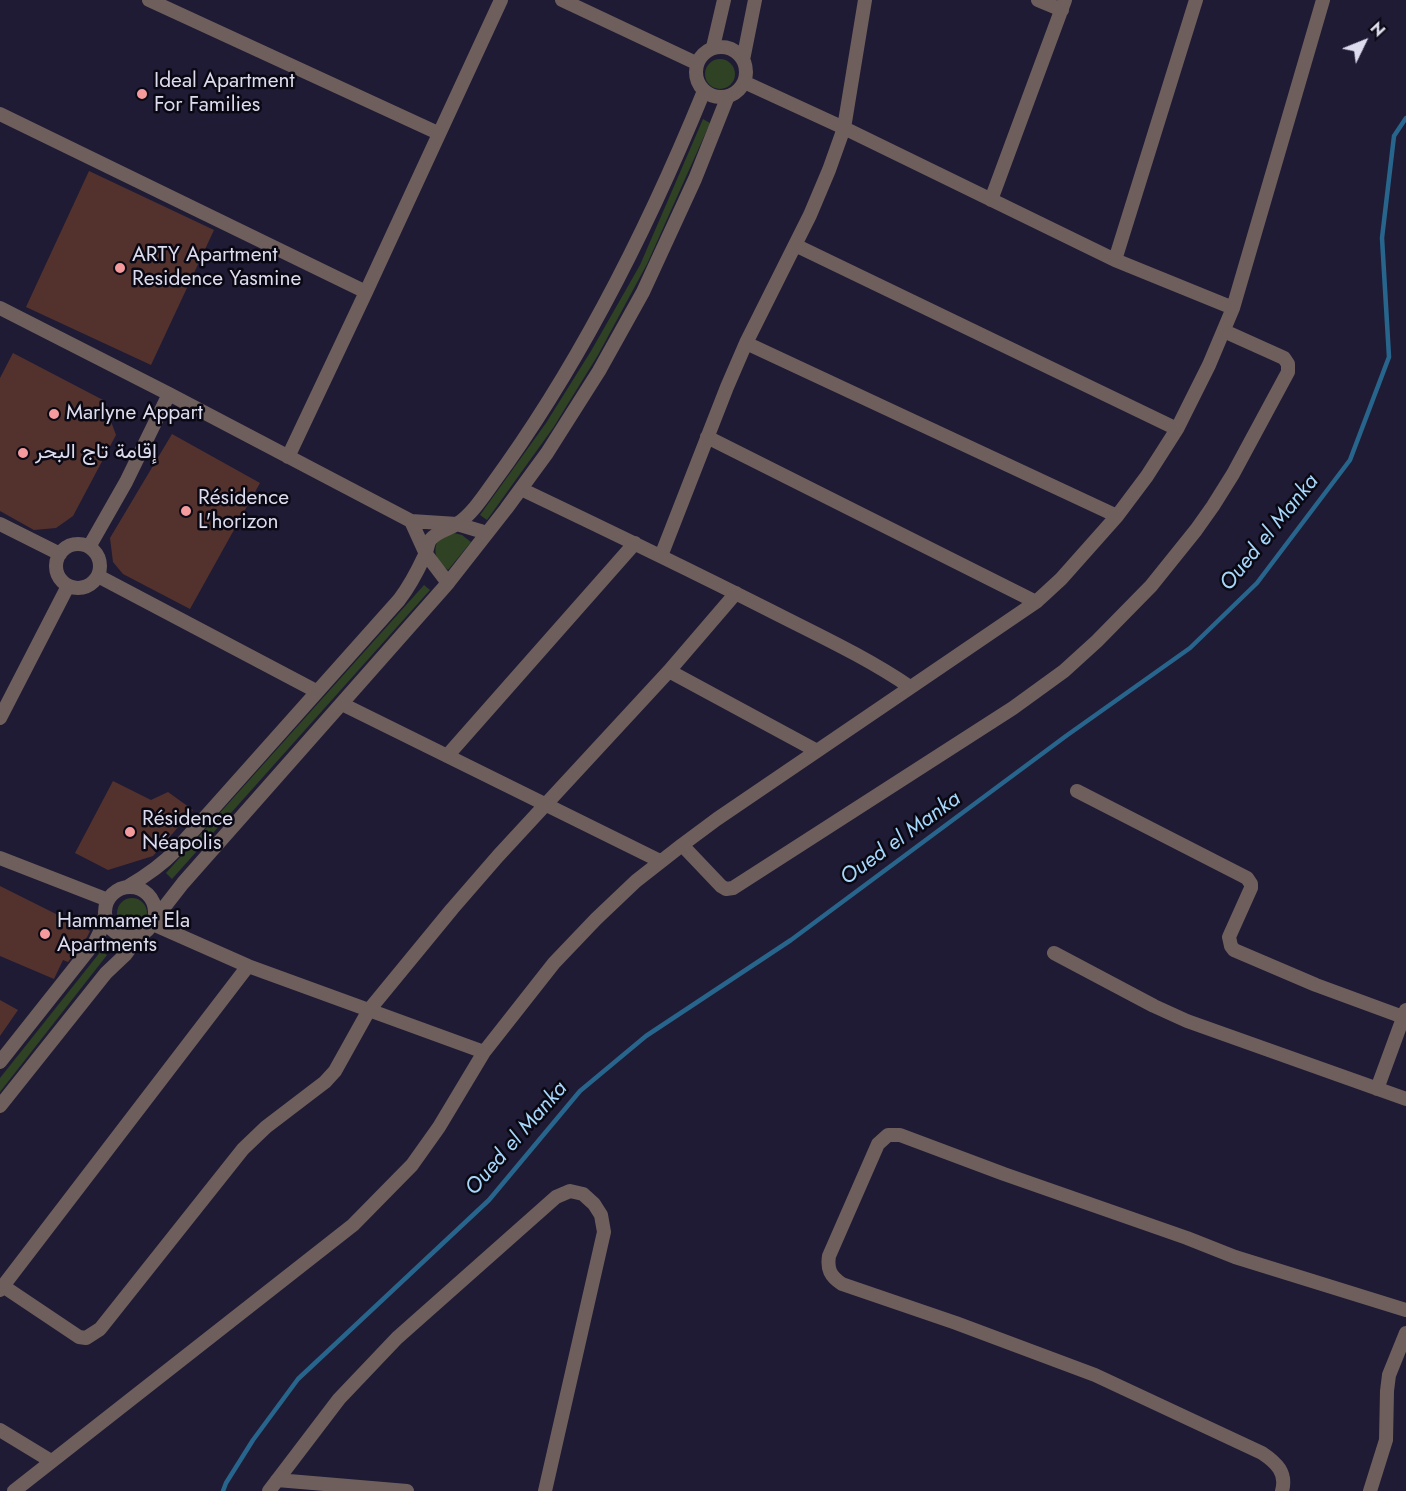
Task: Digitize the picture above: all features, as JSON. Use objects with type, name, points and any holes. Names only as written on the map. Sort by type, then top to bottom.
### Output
[{"type":"street","points":[[149,0],[438,133]]},
{"type":"street","points":[[288,457],[501,0]]},
{"type":"street","points":[[562,0],[696,63]]},
{"type":"street","points":[[713,47],[724,0]]},
{"type":"street","points":[[743,60],[730,48],[713,47],[703,53],[696,63],[695,73],[698,83],[704,91],[720,97],[738,91],[746,75],[743,60],[755,0]]},
{"type":"street","points":[[661,556],[746,343],[821,190],[844,128],[865,0]]},
{"type":"street","points":[[991,200],[1063,5],[1038,0]]},
{"type":"street","points":[[1115,260],[1196,0]]},
{"type":"street","points":[[14,1491],[353,1225],[412,1165],[439,1127],[484,1052],[555,963],[636,881],[682,845],[1036,602],[1061,579],[1117,516],[1147,476],[1176,429],[1224,331],[1233,308],[1323,0]]},
{"type":"street","points":[[744,82],[1115,260],[1233,308]]},
{"type":"street","points":[[0,1062],[95,942],[100,932],[108,900],[113,894],[151,874],[164,863],[399,600],[426,554],[432,538],[457,524],[473,509],[494,482],[566,374],[596,321],[642,229],[704,91]]},
{"type":"street","points":[[105,915],[108,924],[121,936],[130,938],[145,934],[183,883],[448,583],[521,489],[547,453],[599,371],[643,292],[695,179],[728,96]]},
{"type":"street","points":[[0,114],[366,292]]},
{"type":"street","points":[[795,246],[1176,429]]},
{"type":"street","points":[[0,308],[411,521],[457,524],[487,533]]},
{"type":"street","points":[[682,845],[721,886],[729,889],[736,886],[1013,708],[1064,670],[1097,641],[1151,586],[1196,530],[1233,474],[1288,372],[1288,364],[1284,358],[1224,331]]},
{"type":"street","points":[[746,343],[1117,516]]},
{"type":"street","points":[[89,547],[126,482],[169,394]]},
{"type":"street","points":[[707,436],[1036,602]]},
{"type":"street","points":[[521,489],[855,653],[910,687]]},
{"type":"street","points":[[411,521],[426,554],[448,583]]},
{"type":"street","points":[[0,524],[60,554]]},
{"type":"street","points":[[447,756],[635,543]]},
{"type":"street","points":[[75,545],[89,547],[96,554],[99,562],[98,576],[93,583],[85,587],[68,586],[57,572],[56,563],[60,554],[66,548],[75,545]]},
{"type":"street","points":[[98,576],[316,691]]},
{"type":"street","points":[[0,718],[68,586]]},
{"type":"street","points":[[248,966],[2,1288],[79,1337],[86,1338],[93,1334],[107,1320],[243,1149],[266,1127],[325,1082],[335,1071],[369,1010],[452,909],[669,671],[736,593]]},
{"type":"street","points":[[669,671],[817,751]]},
{"type":"street","points":[[342,704],[660,861]]},
{"type":"street","points":[[1077,791],[1247,878],[1251,888],[1229,937],[1234,950],[1316,985],[1404,1014],[1377,1089]]},
{"type":"street","points":[[0,858],[108,900]]},
{"type":"street","points":[[127,887],[146,892],[153,900],[156,910],[154,922]]},
{"type":"street","points":[[154,922],[248,966],[484,1052]]},
{"type":"street","points":[[0,1106],[106,973],[125,955],[139,936]]},
{"type":"street","points":[[1054,953],[1178,1017],[1406,1099]]},
{"type":"street","points":[[1282,1491],[1285,1483],[1280,1467],[1255,1449],[1095,1375],[836,1280],[829,1271],[829,1256],[878,1144],[888,1135],[900,1135],[1235,1257],[1406,1310]]},
{"type":"street","points":[[273,1486],[339,1399],[397,1338],[556,1197],[570,1191],[583,1194],[594,1204],[601,1215],[604,1232],[545,1491]]},
{"type":"street","points":[[1370,1491],[1386,1440],[1386,1392],[1389,1375],[1406,1333]]},
{"type":"street","points":[[0,1430],[51,1461]]},
{"type":"street","points":[[273,1486],[407,1491]]},
{"type":"green space","points":[[720,59],[731,63],[735,74],[731,85],[720,89],[709,85],[705,74],[709,63]]},
{"type":"green space","points":[[703,119],[710,123],[647,264],[598,355],[553,428],[487,520],[480,515],[546,423],[591,351],[640,265]]},
{"type":"green space","points":[[454,533],[462,535],[471,542],[448,570],[438,560],[435,549],[438,540]]},
{"type":"green space","points":[[424,585],[430,590],[172,879],[166,873]]},
{"type":"green space","points":[[132,898],[143,902],[147,913],[143,924],[132,928],[121,924],[117,913],[121,902]]},
{"type":"green space","points":[[101,951],[107,955],[0,1092],[0,1078]]},
{"type":"building","name":"ARTY Apartment Residence Yasmine","points":[[89,171],[214,230],[151,365],[26,307]]},
{"type":"building","points":[[13,353],[103,400],[116,435],[73,516],[56,528],[34,530],[0,511],[0,378]]},
{"type":"building","name":"Résidence L'horizon","points":[[172,434],[260,483],[190,609],[123,574],[113,562],[110,538]]},
{"type":"building","name":"Résidence Néapolis","points":[[113,781],[151,800],[168,792],[193,810],[153,856],[108,870],[75,853]]},
{"type":"building","name":"Hammamet Ela Apartments","points":[[0,886],[90,931],[68,962],[63,960],[54,979],[0,956]]},
{"type":"building","points":[[0,1000],[18,1010],[0,1036]]},
{"type":"waterway","name":"Oued el Manka","points":[[223,1491],[253,1440],[298,1379],[489,1200],[580,1091],[646,1036],[791,940],[1066,736],[1190,648],[1257,583],[1350,460],[1389,357],[1382,238],[1394,136],[1406,118]]},
{"type":"place","name":"Ideal Apartment For Families","points":[[142,94]]},
{"type":"place","name":"ARTY Apartment Residence Yasmine","points":[[120,268]]},
{"type":"place","name":"Marlyne Appart","points":[[54,414]]},
{"type":"place","name":"إقامة تاج البحر","points":[[23,453]]},
{"type":"place","name":"Résidence L'horizon","points":[[186,511]]},
{"type":"place","name":"Résidence Néapolis","points":[[130,832]]},
{"type":"place","name":"Hammamet Ela Apartments","points":[[45,934]]}]
